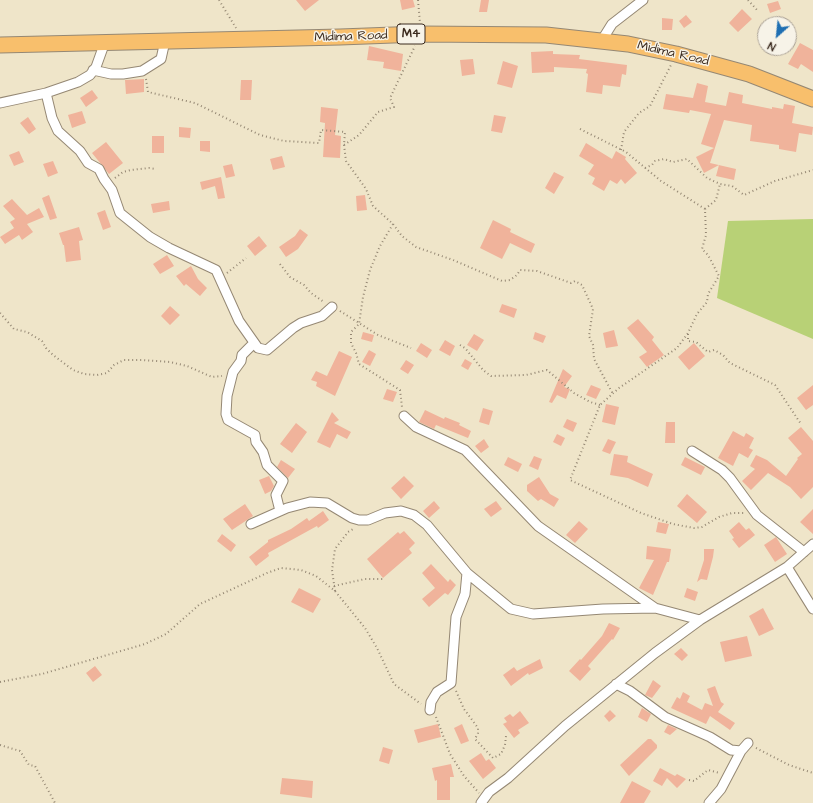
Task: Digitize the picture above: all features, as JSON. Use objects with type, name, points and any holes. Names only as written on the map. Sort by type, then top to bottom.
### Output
[{"type":"main road","name":"Midima Road","points":[[0,45],[244,40],[420,34],[546,35],[602,40],[676,54],[749,74],[813,99]]},
{"type":"street","points":[[602,40],[612,24],[643,0]]},
{"type":"street","points":[[93,70],[111,74],[134,74],[142,71],[161,60],[165,41]]},
{"type":"street","points":[[0,103],[46,93],[78,82],[90,75],[105,42]]},
{"type":"street","points":[[46,93],[52,118],[58,131],[80,151],[88,163],[100,169],[104,179],[112,190],[120,213],[129,221],[170,248],[216,270],[231,305],[253,344],[258,348],[267,350],[282,335],[297,325],[322,316],[332,307]]},
{"type":"street","points":[[253,344],[242,355],[241,361],[233,373],[226,404],[228,420],[255,435],[256,442],[263,452],[267,465],[283,481],[276,495],[280,511]]},
{"type":"street","points":[[404,416],[416,427],[465,450],[538,526],[655,608]]},
{"type":"street","points":[[692,451],[722,470],[730,478],[757,515],[781,531],[804,552]]},
{"type":"street","points":[[251,524],[299,504],[319,502],[327,503],[352,518],[368,520],[385,513],[401,511],[414,515],[427,525],[467,573],[501,603],[511,609],[523,613],[655,608],[700,620]]},
{"type":"street","points":[[482,801],[616,684],[700,620],[787,567],[813,544]]},
{"type":"street","points":[[787,567],[813,609]]},
{"type":"street","points":[[430,710],[431,702],[437,692],[451,683],[456,617],[465,594],[467,573]]},
{"type":"street","points":[[616,684],[630,691],[665,717],[710,737],[731,750],[741,751]]},
{"type":"street","points":[[708,803],[721,789],[741,751],[748,743]]},
{"type":"path","points":[[219,0],[244,40]]},
{"type":"path","points":[[344,146],[359,135],[378,112],[394,107],[390,98],[405,69],[420,34],[418,0]]},
{"type":"path","points":[[748,0],[757,10]]},
{"type":"path","points":[[621,150],[624,132],[639,113],[650,106],[676,54]]},
{"type":"path","points":[[142,71],[147,81],[148,92],[196,102],[260,135],[284,141],[319,143],[321,130],[345,132],[344,146],[346,162],[366,189],[373,206],[393,224],[402,236],[416,247],[453,260],[502,281],[510,280],[517,275],[520,270],[537,271],[571,283],[575,281],[582,285],[593,309],[589,336],[593,345],[594,359],[613,394]]},
{"type":"path","points":[[580,129],[621,150],[660,181],[705,209]]},
{"type":"path","points":[[645,168],[652,165],[655,161],[664,159],[673,162],[687,159],[707,178],[720,184],[732,186],[744,195],[775,181],[813,170]]},
{"type":"path","points":[[112,190],[116,177],[123,172],[150,168],[156,169]]},
{"type":"path","points":[[705,209],[716,200],[720,184]]},
{"type":"path","points":[[705,209],[706,235],[702,249],[708,255],[719,276],[688,333],[677,348],[600,405],[570,480],[641,513],[673,524],[694,528],[702,527],[719,517],[732,513],[757,515]]},
{"type":"path","points":[[393,224],[380,246],[370,270],[363,297],[359,324],[351,332],[351,344],[356,353],[359,364],[400,390],[404,416]]},
{"type":"path","points":[[219,277],[229,272],[246,258]]},
{"type":"path","points":[[280,264],[290,278],[304,285],[311,293],[332,307],[378,335],[411,348]]},
{"type":"path","points":[[0,313],[14,329],[27,332],[42,341],[53,355],[73,370],[84,374],[97,375],[107,373],[114,365],[124,360],[170,362],[187,366],[212,377],[233,373]]},
{"type":"path","points":[[688,333],[688,341],[696,342],[708,352],[714,350],[723,355],[730,363],[775,385],[800,424]]},
{"type":"path","points":[[460,345],[465,348],[483,370],[492,376],[526,374],[547,370],[574,392],[590,402],[600,405]]},
{"type":"path","points":[[334,591],[332,570],[335,549],[348,532],[368,520]]},
{"type":"path","points":[[0,682],[42,674],[145,644],[166,634],[200,604],[281,568],[301,570],[316,576],[334,591],[365,628],[377,648],[394,684],[430,710],[438,720],[450,754],[482,801]]},
{"type":"path","points":[[334,586],[365,579],[383,579]]},
{"type":"path","points":[[451,683],[464,709],[478,728],[478,733],[475,739],[493,758],[501,754],[505,745],[506,736]]},
{"type":"path","points":[[748,743],[789,765],[813,773]]},
{"type":"path","points":[[0,744],[20,751],[29,765],[35,766],[55,803]]},
{"type":"path","points":[[689,780],[694,781],[708,770],[729,774]]},
{"type":"green space","points":[[813,219],[813,339],[717,298],[728,221]]},
{"type":"building","points":[[296,0],[319,0],[305,11]]},
{"type":"building","points":[[400,0],[413,0],[415,7],[402,10]]},
{"type":"building","points":[[481,0],[489,0],[487,12],[479,12]]},
{"type":"building","points":[[778,1],[781,9],[770,13],[767,4]]},
{"type":"building","points":[[742,9],[752,19],[738,32],[729,23]]},
{"type":"building","points":[[686,15],[692,22],[684,28],[679,21]]},
{"type":"building","points":[[662,18],[673,19],[672,30],[662,30]]},
{"type":"building","points":[[800,43],[813,50],[813,72],[801,64],[798,69],[788,64],[793,56],[797,56],[797,48]]},
{"type":"building","points":[[369,46],[403,54],[401,71],[383,68],[384,62],[367,60]]},
{"type":"building","points":[[553,51],[553,54],[580,55],[579,59],[627,65],[626,75],[622,74],[620,87],[603,85],[602,94],[586,92],[588,74],[586,73],[587,69],[554,67],[554,72],[532,73],[531,52]]},
{"type":"building","points":[[473,59],[475,74],[462,76],[460,60]]},
{"type":"building","points":[[503,61],[518,66],[512,88],[497,84]]},
{"type":"building","points":[[144,79],[144,92],[126,94],[125,80]]},
{"type":"building","points":[[241,80],[252,80],[251,100],[240,100]]},
{"type":"building","points":[[697,83],[708,86],[705,102],[726,106],[729,92],[743,95],[742,103],[772,109],[772,107],[783,109],[784,104],[795,106],[792,123],[813,127],[812,135],[799,133],[796,152],[779,149],[779,145],[750,141],[752,125],[724,120],[710,163],[719,165],[704,173],[696,157],[714,148],[701,144],[711,114],[690,110],[689,113],[663,109],[666,94],[693,98]]},
{"type":"building","points":[[92,90],[98,98],[86,107],[80,98]]},
{"type":"building","points":[[321,107],[338,109],[335,135],[341,136],[340,158],[323,157],[325,123],[320,122]]},
{"type":"building","points":[[82,111],[86,123],[72,128],[68,115]]},
{"type":"building","points":[[494,115],[506,117],[502,133],[491,131]]},
{"type":"building","points":[[28,117],[36,129],[29,134],[20,123]]},
{"type":"building","points":[[179,127],[191,128],[190,138],[179,137]]},
{"type":"building","points":[[152,136],[164,136],[164,153],[152,153]]},
{"type":"building","points":[[200,141],[210,141],[210,152],[200,151]]},
{"type":"building","points":[[106,142],[123,163],[109,174],[92,153]]},
{"type":"building","points":[[586,143],[612,159],[616,151],[626,157],[625,159],[637,173],[625,184],[621,179],[617,184],[610,180],[604,191],[592,184],[595,178],[588,174],[594,165],[579,156]]},
{"type":"building","points":[[19,151],[24,162],[14,166],[9,155]]},
{"type":"building","points":[[282,156],[285,167],[273,170],[270,159]]},
{"type":"building","points":[[53,161],[58,173],[48,177],[43,164]]},
{"type":"building","points":[[232,164],[235,176],[226,178],[223,166]]},
{"type":"building","points":[[719,165],[736,169],[734,180],[716,176]]},
{"type":"building","points":[[554,172],[564,177],[554,194],[545,188]]},
{"type":"building","points":[[221,177],[225,198],[218,199],[215,186],[202,190],[200,182]]},
{"type":"building","points":[[49,195],[57,218],[50,220],[42,198]]},
{"type":"building","points":[[365,195],[367,210],[357,211],[356,196]]},
{"type":"building","points":[[12,199],[27,215],[39,208],[44,217],[27,224],[33,232],[22,240],[19,235],[5,244],[0,237],[14,228],[10,222],[15,219],[3,206]]},
{"type":"building","points":[[169,201],[170,210],[153,213],[151,204]]},
{"type":"building","points":[[105,210],[111,227],[103,230],[97,213]]},
{"type":"building","points":[[493,220],[511,229],[510,232],[535,244],[531,253],[510,243],[502,259],[480,248]]},
{"type":"building","points":[[79,227],[83,240],[79,241],[81,260],[66,262],[64,245],[59,233]]},
{"type":"building","points":[[300,229],[308,235],[298,249],[286,257],[279,247],[295,236]]},
{"type":"building","points":[[259,236],[267,246],[255,256],[247,246]]},
{"type":"building","points":[[167,255],[174,266],[160,274],[153,264]]},
{"type":"building","points":[[191,266],[198,279],[207,288],[200,296],[186,284],[184,286],[176,276]]},
{"type":"building","points":[[502,304],[517,309],[514,318],[499,312]]},
{"type":"building","points":[[170,306],[180,315],[170,325],[161,316]]},
{"type":"building","points":[[638,319],[654,337],[652,340],[664,355],[647,367],[639,357],[647,352],[627,328]]},
{"type":"building","points":[[614,330],[618,346],[606,348],[603,333]]},
{"type":"building","points":[[363,332],[374,335],[372,342],[361,339]]},
{"type":"building","points":[[535,332],[546,336],[543,343],[533,339]]},
{"type":"building","points":[[474,334],[484,340],[477,351],[467,345]]},
{"type":"building","points":[[445,340],[455,346],[450,356],[439,350]]},
{"type":"building","points":[[421,343],[432,350],[427,358],[416,351]]},
{"type":"building","points":[[694,343],[705,356],[689,370],[678,357]]},
{"type":"building","points":[[369,350],[376,354],[370,366],[362,362]]},
{"type":"building","points":[[339,351],[352,357],[335,396],[316,386],[317,382],[311,380],[316,371],[327,376]]},
{"type":"building","points":[[465,359],[472,363],[468,370],[461,366]]},
{"type":"building","points":[[406,360],[414,365],[408,374],[400,369]]},
{"type":"building","points":[[563,369],[572,376],[564,387],[570,389],[566,399],[557,395],[552,403],[549,402]]},
{"type":"building","points":[[591,385],[601,389],[596,399],[586,395]]},
{"type":"building","points":[[813,385],[813,405],[806,410],[797,398]]},
{"type":"building","points":[[387,389],[397,392],[393,402],[383,399]]},
{"type":"building","points":[[606,404],[619,407],[615,425],[602,422]]},
{"type":"building","points":[[483,408],[493,411],[489,425],[479,422]]},
{"type":"building","points":[[425,410],[444,419],[445,417],[460,423],[459,425],[471,431],[468,438],[436,425],[434,429],[419,422]]},
{"type":"building","points":[[332,412],[339,420],[334,423],[351,432],[347,439],[337,434],[330,448],[317,442]]},
{"type":"building","points":[[567,419],[577,423],[573,432],[563,427]]},
{"type":"building","points":[[666,422],[675,422],[675,443],[665,443]]},
{"type":"building","points":[[296,423],[307,432],[292,453],[280,444]]},
{"type":"building","points":[[801,427],[813,441],[813,487],[801,499],[790,487],[768,473],[751,490],[742,481],[755,469],[750,466],[756,455],[767,460],[786,476],[798,459],[797,458],[802,454],[788,438]]},
{"type":"building","points":[[733,431],[744,437],[746,433],[754,438],[749,448],[753,450],[748,458],[739,453],[733,466],[718,458]]},
{"type":"building","points":[[557,434],[565,438],[561,446],[553,442]]},
{"type":"building","points":[[484,439],[489,447],[481,453],[475,446]]},
{"type":"building","points":[[608,439],[616,442],[610,454],[602,451]]},
{"type":"building","points":[[614,454],[628,456],[627,462],[653,474],[648,487],[628,478],[610,475]]},
{"type":"building","points":[[534,456],[542,459],[538,470],[529,466]]},
{"type":"building","points":[[508,457],[522,464],[518,472],[504,465]]},
{"type":"building","points":[[685,457],[705,467],[701,475],[681,465]]},
{"type":"building","points":[[281,460],[295,469],[288,478],[277,467]]},
{"type":"building","points":[[269,476],[274,486],[271,491],[265,494],[259,480]]},
{"type":"building","points":[[404,476],[414,486],[401,499],[391,488]]},
{"type":"building","points":[[539,477],[550,494],[559,499],[554,507],[541,499],[538,501],[527,491],[527,485]]},
{"type":"building","points":[[687,494],[707,512],[697,523],[677,506]]},
{"type":"building","points":[[434,501],[440,508],[429,518],[423,511]]},
{"type":"building","points":[[496,501],[502,509],[491,517],[484,509]]},
{"type":"building","points":[[245,504],[253,516],[232,530],[223,519]]},
{"type":"building","points":[[813,509],[813,534],[800,522]]},
{"type":"building","points":[[323,511],[329,520],[318,528],[317,526],[268,553],[269,556],[256,566],[249,557],[268,542],[268,540],[291,529],[307,518],[309,521]]},
{"type":"building","points":[[579,521],[588,529],[575,543],[566,535]]},
{"type":"building","points":[[658,522],[669,524],[666,534],[656,532]]},
{"type":"building","points":[[739,522],[746,530],[749,528],[755,535],[739,548],[732,539],[734,538],[729,531]]},
{"type":"building","points":[[404,531],[415,543],[409,549],[412,553],[383,578],[367,559],[398,532],[400,534]]},
{"type":"building","points":[[222,534],[236,545],[231,552],[217,541]]},
{"type":"building","points":[[776,537],[787,554],[775,562],[764,545]]},
{"type":"building","points":[[647,546],[671,549],[669,562],[667,562],[653,595],[639,588],[654,560],[646,559]]},
{"type":"building","points":[[704,549],[714,549],[713,557],[707,580],[701,579],[697,582],[704,560]]},
{"type":"building","points":[[431,564],[448,582],[450,579],[456,585],[448,595],[445,593],[429,607],[422,599],[435,588],[422,573]]},
{"type":"building","points":[[299,588],[321,599],[313,613],[291,602]]},
{"type":"building","points":[[687,588],[698,592],[695,601],[684,597]]},
{"type":"building","points":[[763,608],[774,629],[759,636],[749,616]]},
{"type":"building","points":[[609,623],[620,628],[613,640],[612,639],[588,666],[591,669],[580,681],[569,671],[602,636]]},
{"type":"building","points":[[747,636],[752,656],[725,662],[720,642]]},
{"type":"building","points":[[681,648],[688,655],[682,661],[674,654]]},
{"type":"building","points":[[540,659],[543,668],[529,675],[528,673],[511,686],[503,675],[514,667],[517,671]]},
{"type":"building","points":[[95,666],[102,675],[93,682],[86,673]]},
{"type":"building","points":[[653,680],[661,686],[652,698],[645,695]]},
{"type":"building","points":[[715,686],[721,702],[724,704],[718,712],[735,723],[730,730],[710,716],[706,724],[671,708],[677,697],[680,699],[683,692],[690,696],[687,702],[702,710],[705,703],[713,706],[707,689]]},
{"type":"building","points":[[642,708],[651,714],[647,722],[638,717]]},
{"type":"building","points":[[610,710],[616,716],[609,722],[604,716]]},
{"type":"building","points":[[520,711],[529,723],[518,730],[520,733],[514,738],[503,724],[507,722],[504,718],[510,714],[513,717]]},
{"type":"building","points":[[438,724],[441,737],[418,743],[414,730]]},
{"type":"building","points":[[462,724],[469,741],[461,744],[454,728]]},
{"type":"building","points":[[668,725],[677,729],[670,735],[664,732]]},
{"type":"building","points":[[648,739],[651,739],[657,745],[657,748],[629,776],[620,765]]},
{"type":"building","points":[[383,747],[393,750],[389,764],[379,761]]},
{"type":"building","points":[[481,753],[486,761],[489,759],[496,768],[483,779],[469,761]]},
{"type":"building","points":[[451,764],[454,777],[450,777],[450,800],[437,800],[437,780],[435,781],[432,768]]},
{"type":"building","points":[[660,768],[675,776],[677,774],[686,779],[677,788],[667,778],[662,786],[653,781]]},
{"type":"building","points":[[282,778],[313,781],[312,798],[280,794]]},
{"type":"building","points":[[632,781],[651,791],[644,803],[620,803]]}]
